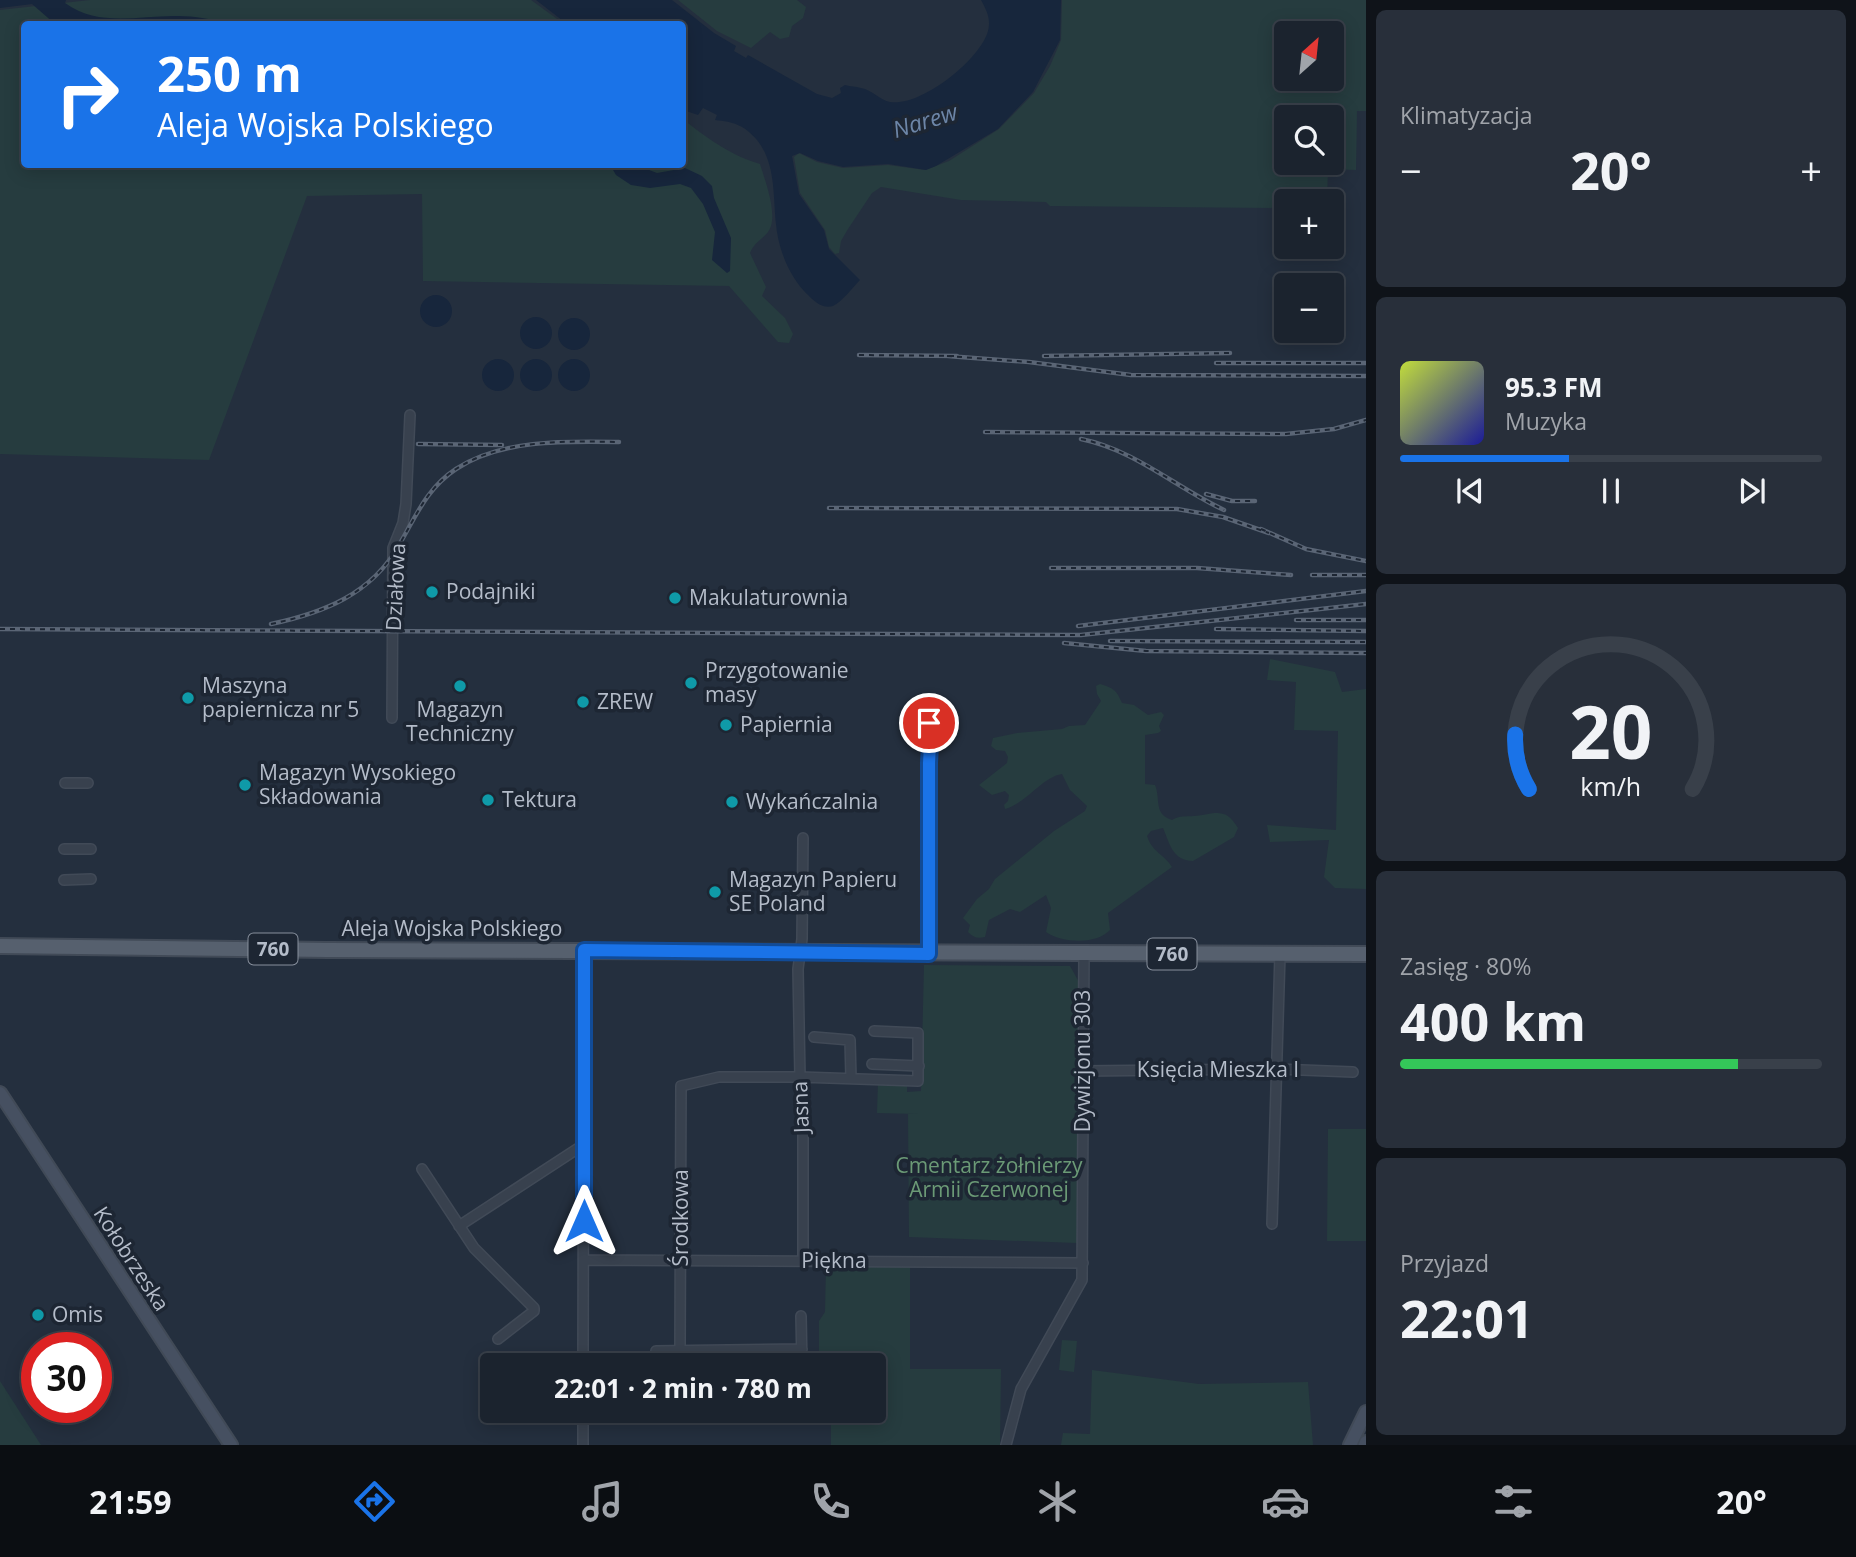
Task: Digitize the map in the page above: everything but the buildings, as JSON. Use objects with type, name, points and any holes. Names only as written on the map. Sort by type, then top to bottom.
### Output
[{"type":"main road","name":"Aleja Wojska Polskiego","points":[[0,946],[929,954],[1366,954]]},
{"type":"street","name":"Działowa","points":[[392,718],[393,548],[403,523],[406,503],[410,415]]},
{"type":"street","points":[[929,723],[929,954]]},
{"type":"street","points":[[65,783],[88,783]]},
{"type":"street","name":"Jasna","points":[[803,838],[803,915],[799,953],[800,1077],[803,1084],[803,1261]]},
{"type":"street","points":[[64,849],[91,849]]},
{"type":"street","points":[[64,880],[91,879]]},
{"type":"street","points":[[583,1353],[584,950]]},
{"type":"street","name":"Dywizjonu 303","points":[[1006,1445],[1021,1389],[1082,1280],[1084,953]]},
{"type":"street","points":[[1272,1224],[1280,954]]},
{"type":"street","points":[[800,1077],[918,1081],[920,1035],[917,1032],[874,1031]]},
{"type":"street","points":[[814,1037],[850,1040],[851,1078]]},
{"type":"street","points":[[872,1064],[919,1066]]},
{"type":"street","name":"Księcia Mieszka I","points":[[1083,1070],[1277,1069],[1353,1072]]},
{"type":"street","name":"Środkowa","points":[[680,1350],[681,1086],[719,1077],[800,1077]]},
{"type":"street","name":"Kołobrzeska","points":[[0,1093],[231,1445]]},
{"type":"street","points":[[459,1226],[576,1149],[584,1147]]},
{"type":"street","points":[[422,1169],[478,1253],[535,1309],[498,1339]]},
{"type":"street","name":"Piękna","points":[[584,1259],[1083,1263]]},
{"type":"street","points":[[801,1316],[802,1353]]},
{"type":"street","points":[[656,1351],[802,1349]]},
{"type":"street","points":[[1350,1445],[1366,1412]]},
{"type":"street","points":[[583,1423],[583,1445]]},
{"type":"green space","points":[[90,0],[531,0],[560,21],[21,21],[21,168],[686,168],[686,121],[719,145],[760,164],[769,195],[772,219],[769,230],[750,253],[766,287],[762,296],[785,318],[793,334],[789,343],[778,342],[729,286],[423,281],[422,194],[307,196],[209,460],[0,454],[0,10]]},
{"type":"green space","points":[[678,0],[797,0],[806,7],[803,18],[792,26],[789,37],[780,39],[770,32],[751,48],[717,31]]},
{"type":"green space","points":[[1062,0],[1366,0],[1366,111],[1357,111],[1356,170],[1344,170],[1344,105],[1274,105],[1274,175],[1328,175],[1327,189],[1274,189],[1274,208],[1050,206],[1046,202],[961,200],[881,187],[872,193],[848,229],[841,241],[839,253],[835,254],[829,247],[825,230],[800,193],[794,157],[799,153],[817,162],[843,168],[888,165],[925,170],[949,161],[999,129],[1034,93],[1061,40]]},
{"type":"green space","points":[[1270,659],[1335,672],[1342,692],[1366,689],[1366,889],[1335,888],[1324,877],[1329,840],[1270,842],[1267,825],[1336,830],[1338,731],[1294,730],[1296,682],[1267,680]]},
{"type":"green space","points":[[1100,684],[1114,691],[1122,703],[1134,705],[1148,715],[1161,712],[1164,715],[1159,726],[1161,731],[1145,735],[1145,784],[1155,785],[1162,814],[1172,820],[1183,816],[1224,814],[1238,828],[1234,837],[1193,861],[1180,858],[1176,854],[1163,828],[1151,831],[1147,836],[1149,841],[1172,867],[1108,913],[1110,930],[1104,935],[1079,941],[1046,932],[1051,908],[1046,895],[1020,912],[1010,909],[989,920],[985,937],[973,936],[968,932],[970,925],[963,918],[977,899],[989,889],[995,879],[1054,831],[1085,811],[1087,806],[1070,790],[1062,774],[1048,780],[1005,809],[1009,795],[1005,791],[992,795],[979,785],[1007,763],[1005,751],[991,746],[993,738],[1085,725],[1101,701],[1096,686]]},
{"type":"green space","name":"Cmentarz żołnierzy Armii Czerwonej","points":[[924,965],[1070,966],[1079,982],[1077,1243],[909,1237],[908,1114],[918,1114],[877,1113],[878,1083],[907,1083],[907,1092],[921,1091]]},
{"type":"green space","points":[[1328,1129],[1366,1129],[1366,1241],[1327,1241]]},
{"type":"green space","points":[[826,1267],[910,1267],[910,1369],[1001,1369],[1000,1445],[831,1445],[831,1423],[886,1423],[886,1353],[819,1353],[819,1321],[825,1312]]},
{"type":"green space","points":[[1062,1340],[1077,1341],[1074,1372],[1059,1370]]},
{"type":"green space","points":[[1092,1370],[1199,1384],[1308,1382],[1313,1445],[1061,1445],[1063,1433],[1090,1434]]},
{"type":"green space","points":[[0,1381],[21,1414],[21,1423],[27,1423],[41,1445],[0,1445]]},
{"type":"water","points":[[0,0],[66,0],[65,3],[78,11],[106,18],[184,16],[216,21],[52,21],[32,4],[0,8]]},
{"type":"water","name":"Narew","points":[[536,0],[672,0],[714,33],[736,46],[734,51],[746,58],[748,55],[817,94],[832,98],[841,93],[840,88],[845,85],[865,89],[890,102],[903,102],[933,89],[962,68],[974,55],[988,31],[987,11],[981,0],[1061,0],[1060,40],[1033,92],[998,129],[936,166],[926,170],[888,164],[843,167],[800,153],[792,156],[799,194],[824,230],[829,249],[860,280],[844,298],[833,306],[826,307],[817,303],[802,289],[786,263],[777,234],[771,170],[757,140],[738,125],[715,120],[717,115],[703,108],[698,115],[686,111],[686,21],[563,21]]},
{"type":"water","points":[[612,168],[644,168],[657,173],[685,168],[702,176],[712,186],[714,198],[731,238],[730,271],[727,273],[712,260],[715,232],[703,204],[691,188],[680,184],[650,188],[631,185],[616,175]]},
{"type":"water","points":[[436,295],[447,300],[452,311],[447,322],[436,327],[425,322],[420,311],[425,300]]},
{"type":"water","points":[[536,317],[547,322],[552,333],[547,344],[536,349],[525,344],[520,333],[525,322]]},
{"type":"water","points":[[574,318],[585,323],[590,334],[585,345],[574,350],[563,345],[558,334],[563,323]]},
{"type":"water","points":[[498,359],[509,364],[514,375],[509,386],[498,391],[487,386],[482,375],[487,364]]},
{"type":"water","points":[[536,359],[547,364],[552,375],[547,386],[536,391],[525,386],[520,375],[525,364]]},
{"type":"water","points":[[574,359],[585,364],[590,375],[585,386],[574,391],[563,386],[558,375],[563,364]]},
{"type":"railway","points":[[1044,356],[1230,353]]},
{"type":"railway","points":[[859,355],[957,356]]},
{"type":"railway","points":[[947,356],[1029,362],[1131,375],[1366,376]]},
{"type":"railway","points":[[1216,363],[1366,363]]},
{"type":"railway","points":[[985,432],[1286,434],[1334,429],[1366,420]]},
{"type":"railway","points":[[1081,439],[1101,444],[1137,460],[1224,510]]},
{"type":"railway","points":[[271,624],[327,607],[360,589],[388,562],[423,503],[437,485],[456,469],[474,459],[493,452],[535,444],[619,442]]},
{"type":"railway","points":[[418,444],[502,445]]},
{"type":"railway","points":[[1206,494],[1232,501],[1255,501]]},
{"type":"railway","points":[[829,508],[1177,509],[1223,517],[1269,533]]},
{"type":"railway","points":[[1261,529],[1306,549],[1366,561]]},
{"type":"railway","points":[[1051,568],[1197,568],[1291,575]]},
{"type":"railway","points":[[1312,575],[1366,575]]},
{"type":"railway","points":[[1078,626],[1366,591]]},
{"type":"railway","points":[[0,629],[1081,635],[1366,604]]},
{"type":"railway","points":[[1296,620],[1366,620]]},
{"type":"railway","points":[[1216,629],[1366,631]]},
{"type":"railway","points":[[1110,641],[1366,642]]},
{"type":"railway","points":[[1064,643],[1146,651],[1366,653]]},
{"type":"place","name":"Podajniki","points":[[432,592]]},
{"type":"place","name":"Makulaturownia","points":[[675,598]]},
{"type":"place","name":"Przygotowanie masy","points":[[691,683]]},
{"type":"place","name":"Magazyn Techniczny","points":[[460,686]]},
{"type":"place","name":"Maszyna papiernicza nr 5","points":[[188,698]]},
{"type":"place","name":"ZREW","points":[[583,702]]},
{"type":"place","name":"Papiernia","points":[[726,725]]},
{"type":"place","name":"Magazyn Wysokiego Składowania","points":[[245,785]]},
{"type":"place","name":"Tektura","points":[[488,800]]},
{"type":"place","name":"Wykańczalnia","points":[[732,802]]},
{"type":"place","name":"Magazyn Papieru SE Poland","points":[[715,892]]},
{"type":"place","name":"Omis","points":[[38,1315]]},
{"type":"route","points":[[584,1221],[584,950],[929,954],[929,723]]}]
